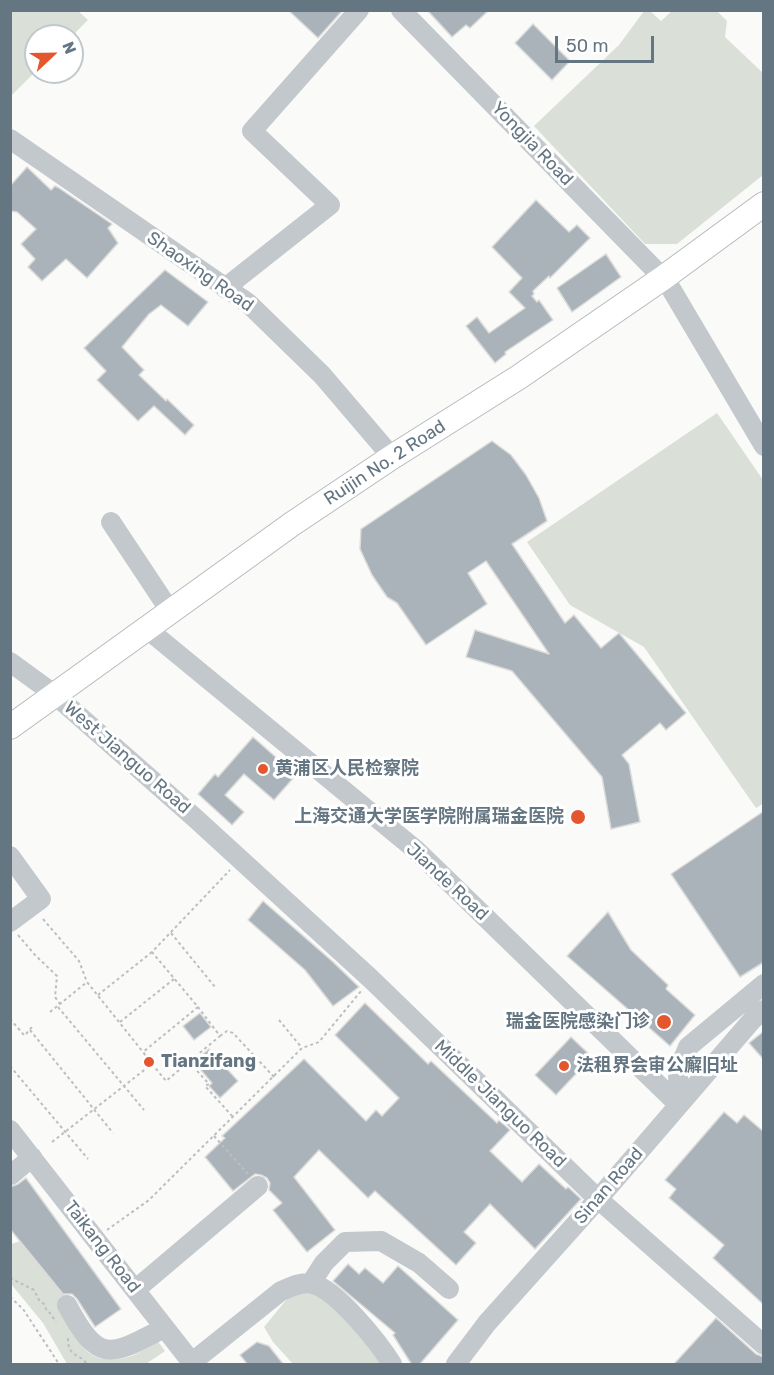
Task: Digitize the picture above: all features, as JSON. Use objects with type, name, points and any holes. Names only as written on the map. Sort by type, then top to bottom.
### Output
[{"type":"main road","name":"Ruijin No. 2 Road","points":[[10,727],[170,611],[226,574],[292,524],[392,457],[667,282],[764,204]]},
{"type":"main road","points":[[667,282],[764,220]]},
{"type":"street","points":[[225,288],[330,205],[252,131],[359,10]]},
{"type":"street","name":"Yongjia Road","points":[[402,10],[667,282],[764,446]]},
{"type":"street","name":"Shaoxing Road","points":[[10,139],[248,303],[322,375],[392,457]]},
{"type":"street","points":[[111,522],[170,611]]},
{"type":"street","name":"Jiande Road","points":[[146,628],[416,850],[680,1105]]},
{"type":"street","name":"West Jianguo Road","points":[[10,662],[54,694],[240,860]]},
{"type":"street","points":[[10,856],[41,899],[14,927]]},
{"type":"street","name":"Middle Jianguo Road","points":[[240,860],[371,978],[598,1199],[764,1345]]},
{"type":"street","points":[[680,1105],[678,1071],[688,1047],[764,984]]},
{"type":"street","name":"Sinan Road","points":[[456,1365],[487,1323],[598,1199],[753,1019],[764,1010]]},
{"type":"street","name":"Taikang Road","points":[[10,1130],[192,1364]]},
{"type":"street","points":[[11,1175],[32,1157]]},
{"type":"street","points":[[135,1290],[258,1186]]},
{"type":"street","points":[[311,1283],[324,1263],[345,1242],[381,1241],[419,1263],[449,1289]]},
{"type":"street","points":[[192,1364],[281,1291],[311,1283],[328,1289],[369,1332],[392,1365]]},
{"type":"street","points":[[67,1305],[88,1340],[101,1348],[116,1351],[164,1328]]},
{"type":"path","points":[[98,995],[152,952],[240,860]]},
{"type":"path","points":[[32,906],[79,961],[87,982],[166,1081],[227,1031],[233,1033],[274,1077]]},
{"type":"path","points":[[14,927],[35,955],[57,976],[56,997],[59,1005],[144,1110]]},
{"type":"path","points":[[171,933],[215,987]]},
{"type":"path","points":[[152,952],[220,1036]]},
{"type":"path","points":[[95,1239],[149,1200],[302,1047],[319,1042],[371,978]]},
{"type":"path","points":[[120,1022],[174,979]]},
{"type":"path","points":[[50,1012],[87,982]]},
{"type":"path","points":[[143,1052],[198,1007]]},
{"type":"path","points":[[10,1019],[24,1036],[31,1028],[113,1133]]},
{"type":"path","points":[[279,1020],[302,1047]]},
{"type":"path","points":[[189,1062],[209,1084],[205,1086],[233,1118]]},
{"type":"path","points":[[52,1142],[152,1064]]},
{"type":"path","points":[[10,1066],[88,1159]]},
{"type":"path","points":[[214,1136],[258,1186]]},
{"type":"path","points":[[10,1278],[34,1290],[54,1320],[62,1325]]},
{"type":"path","points":[[10,1297],[23,1309],[59,1365]]},
{"type":"path","points":[[66,1334],[68,1347],[72,1354],[86,1361],[87,1365]]},
{"type":"shaded area","points":[[13,11],[78,11],[88,20],[84,24],[24,24],[24,83],[11,96],[10,13]]},
{"type":"shaded area","points":[[644,11],[650,11],[661,21],[672,11],[717,11],[727,21],[725,37],[763,73],[763,175],[677,244],[645,244],[534,126],[619,45]]},
{"type":"shaded area","points":[[717,413],[763,480],[764,803],[756,808],[644,647],[570,605],[527,542]]},
{"type":"shaded area","points":[[21,1241],[62,1291],[85,1350],[104,1359],[120,1359],[137,1353],[157,1340],[165,1351],[146,1364],[67,1364],[43,1323],[11,1284],[11,1244]]},
{"type":"shaded area","points":[[305,1290],[326,1295],[383,1364],[293,1364],[273,1342],[264,1327],[287,1299]]},
{"type":"building","points":[[288,10],[343,10],[318,38]]},
{"type":"building","points":[[427,10],[489,10],[470,28],[466,25],[452,37]]},
{"type":"building","points":[[533,24],[570,61],[552,80],[515,43]]},
{"type":"building","points":[[27,167],[51,190],[55,186],[59,188],[112,224],[108,228],[118,243],[87,278],[66,259],[42,281],[28,267],[35,259],[21,244],[36,229],[17,212],[10,211],[10,186]]},
{"type":"building","points":[[536,200],[569,232],[577,225],[590,238],[550,278],[549,276],[533,291],[532,296],[537,302],[539,300],[553,320],[505,352],[506,354],[495,363],[466,326],[477,317],[489,333],[525,308],[509,292],[522,278],[492,247]]},
{"type":"building","points":[[606,254],[621,277],[572,312],[557,288]]},
{"type":"building","points":[[165,270],[208,302],[188,326],[161,305],[149,314],[122,347],[144,370],[139,375],[194,425],[185,435],[154,406],[138,421],[97,380],[106,371],[84,348]]},
{"type":"building","points":[[492,441],[511,455],[539,498],[547,521],[512,544],[565,623],[574,615],[601,648],[619,633],[686,713],[666,730],[660,723],[622,755],[629,764],[640,822],[611,829],[602,777],[512,671],[466,657],[475,630],[549,654],[486,561],[468,573],[487,604],[426,645],[397,603],[387,597],[372,575],[360,549],[361,529]]},
{"type":"building","points":[[253,737],[296,775],[274,800],[244,774],[225,795],[244,812],[232,825],[198,794],[215,774],[218,777]]},
{"type":"building","points":[[764,811],[764,962],[740,977],[671,874]]},
{"type":"building","points":[[263,901],[359,987],[333,1006],[305,970],[248,920]]},
{"type":"building","points":[[608,912],[631,950],[668,985],[666,989],[695,1015],[670,1046],[567,956]]},
{"type":"building","points":[[365,1003],[428,1064],[431,1061],[497,1123],[499,1120],[510,1130],[490,1151],[522,1182],[539,1164],[566,1189],[568,1187],[581,1199],[535,1249],[490,1204],[464,1232],[476,1243],[456,1265],[375,1191],[368,1198],[319,1150],[294,1177],[335,1230],[307,1252],[273,1210],[282,1203],[269,1190],[270,1183],[267,1178],[255,1174],[233,1191],[205,1157],[225,1138],[222,1136],[304,1059],[366,1121],[376,1110],[382,1116],[399,1098],[335,1035]]},
{"type":"building","points":[[200,1013],[211,1027],[194,1040],[183,1026]]},
{"type":"building","points":[[764,1031],[764,1060],[749,1043]]},
{"type":"building","name":"法租界会审公廨旧址","points":[[571,1037],[592,1057],[556,1095],[535,1075]]},
{"type":"building","points":[[209,1049],[238,1081],[220,1098],[209,1086],[212,1083],[194,1062]]},
{"type":"building","points":[[724,1112],[737,1123],[744,1115],[764,1132],[764,1305],[713,1258],[724,1245],[669,1198],[676,1189],[665,1180]]},
{"type":"building","points":[[26,1178],[121,1309],[95,1327],[77,1299],[72,1294],[63,1294],[10,1229],[10,1187]]},
{"type":"building","points":[[348,1264],[359,1274],[365,1268],[383,1283],[398,1266],[458,1320],[419,1365],[412,1365],[393,1335],[395,1333],[333,1281]]},
{"type":"building","points":[[716,1318],[756,1354],[764,1357],[764,1365],[673,1365]]},
{"type":"building","points":[[257,1342],[269,1346],[284,1365],[248,1365],[240,1355]]},
{"type":"place","name":"黄浦区人民检察院","points":[[263,769]]},
{"type":"place","name":"上海交通大学医学院附属瑞金医院","points":[[578,817]]},
{"type":"place","name":"瑞金医院感染门诊","points":[[664,1022]]},
{"type":"place","name":"Tianzifang","points":[[149,1062]]},
{"type":"place","name":"法租界会审公廨旧址","points":[[564,1066]]}]
